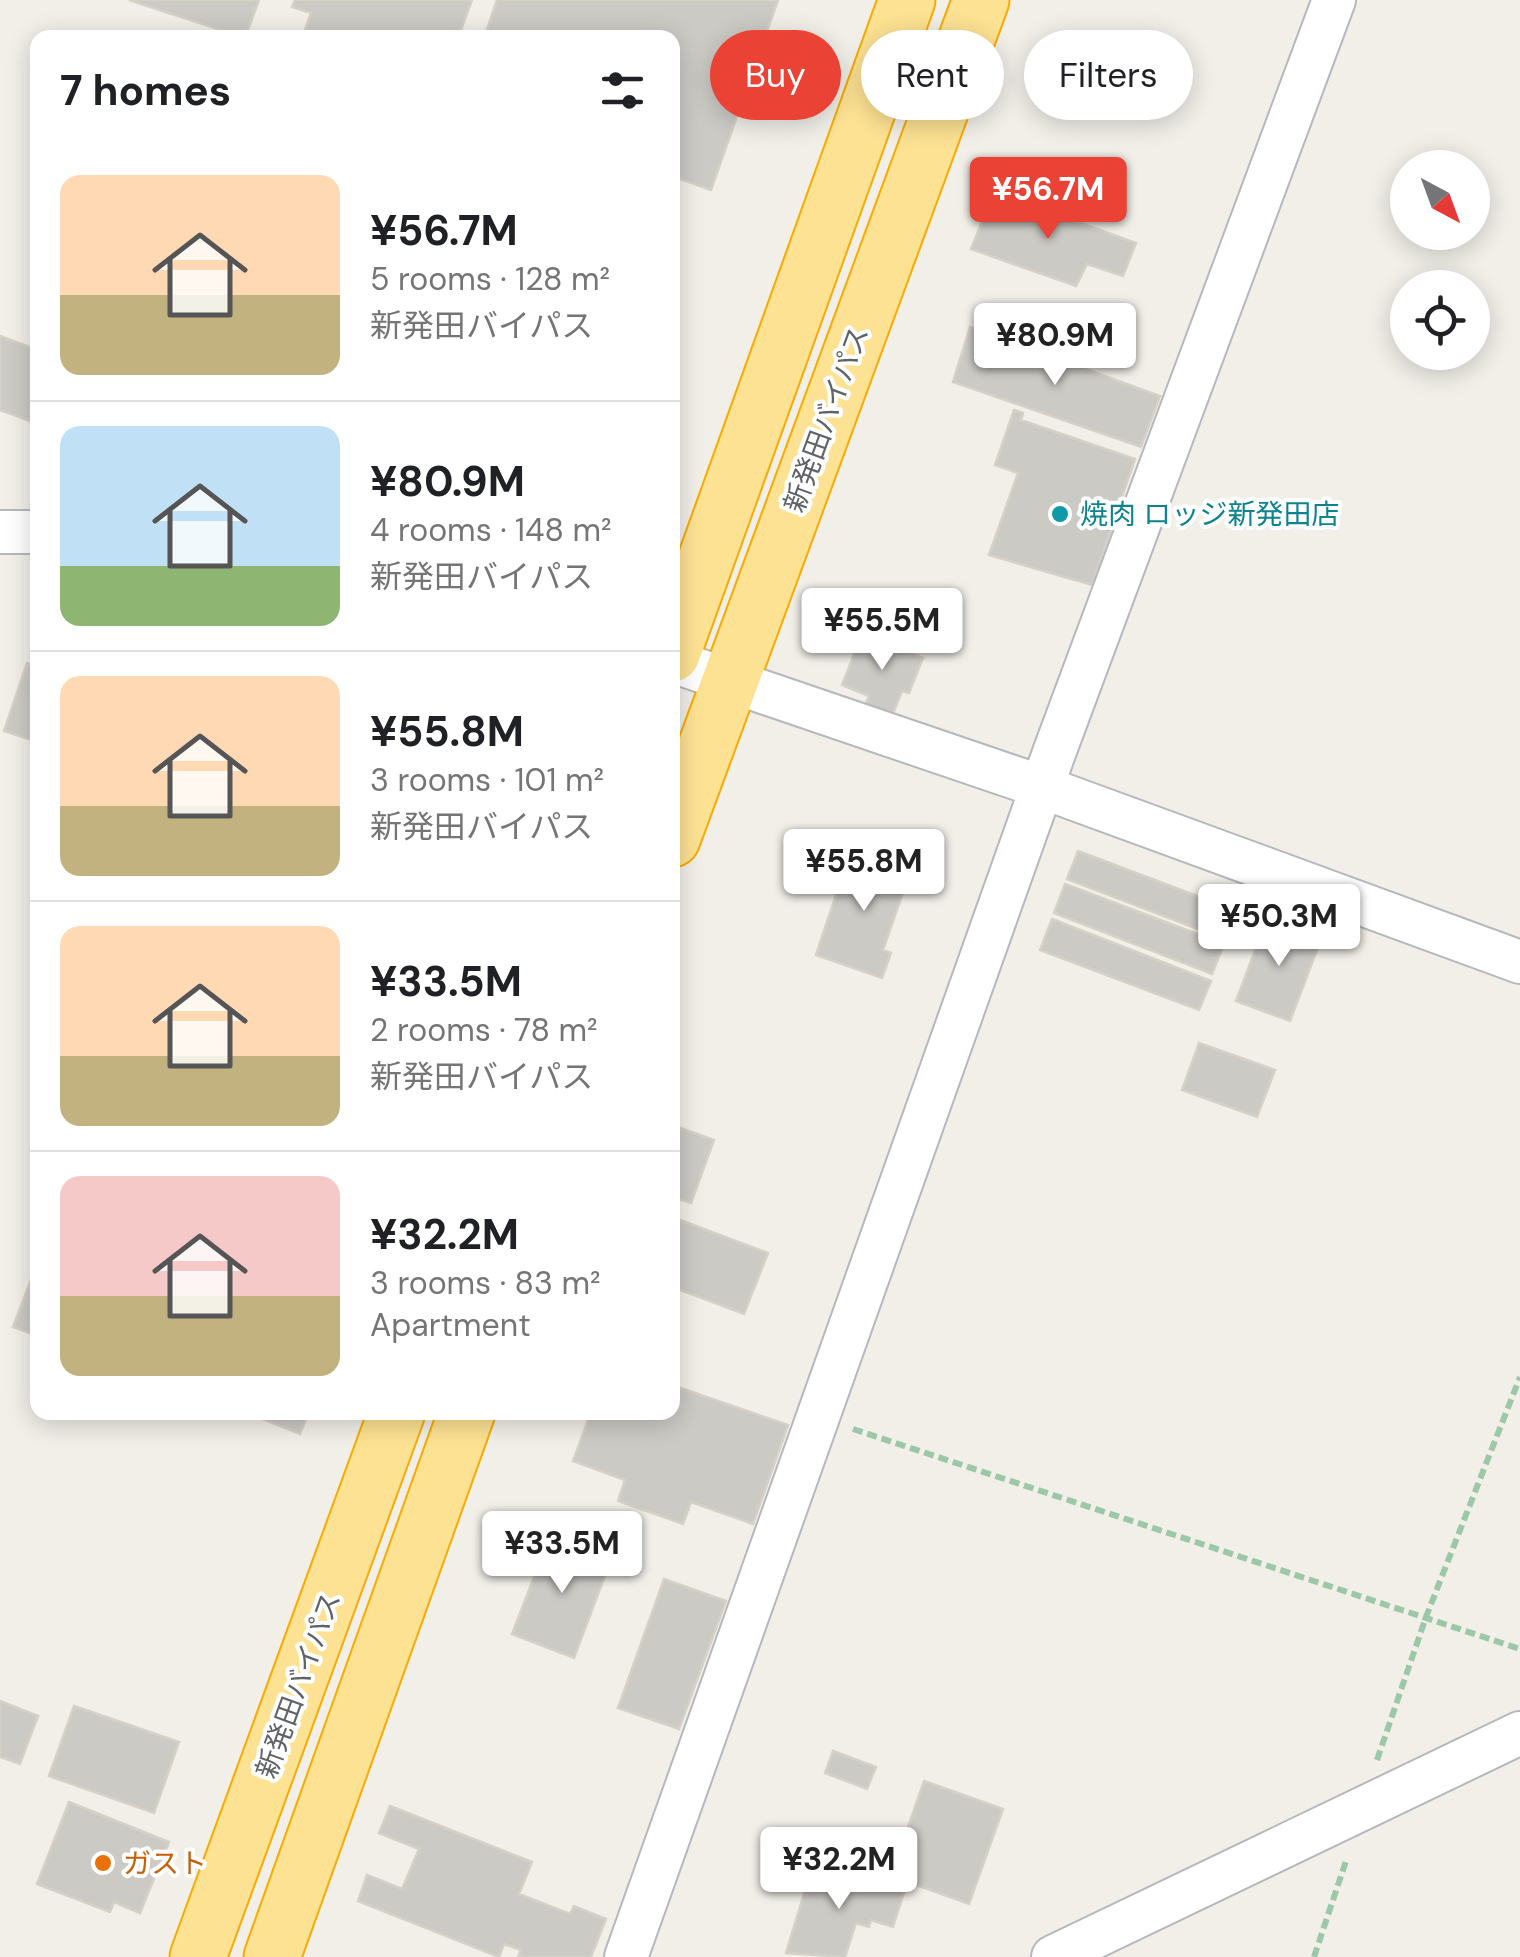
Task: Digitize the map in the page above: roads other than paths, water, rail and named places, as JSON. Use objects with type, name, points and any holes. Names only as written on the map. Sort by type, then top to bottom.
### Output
[{"type":"highway","points":[[680,636],[906,0]]},
{"type":"highway","name":"新発田バイパス","points":[[680,816],[981,0]]},
{"type":"highway","name":"新発田バイパス","points":[[198,1957],[394,1420]]},
{"type":"highway","points":[[272,1957],[464,1420]]},
{"type":"street","points":[[626,1957],[1042,787],[1334,0]]},
{"type":"street","points":[[0,532],[30,532]]},
{"type":"street","points":[[680,661],[1042,787],[1520,962]]},
{"type":"street","points":[[1053,1957],[1520,1733]]},
{"type":"place","name":"焼肉 ロッジ新発田店","points":[[1060,514]]},
{"type":"place","name":"ガスト","points":[[103,1863]]}]
